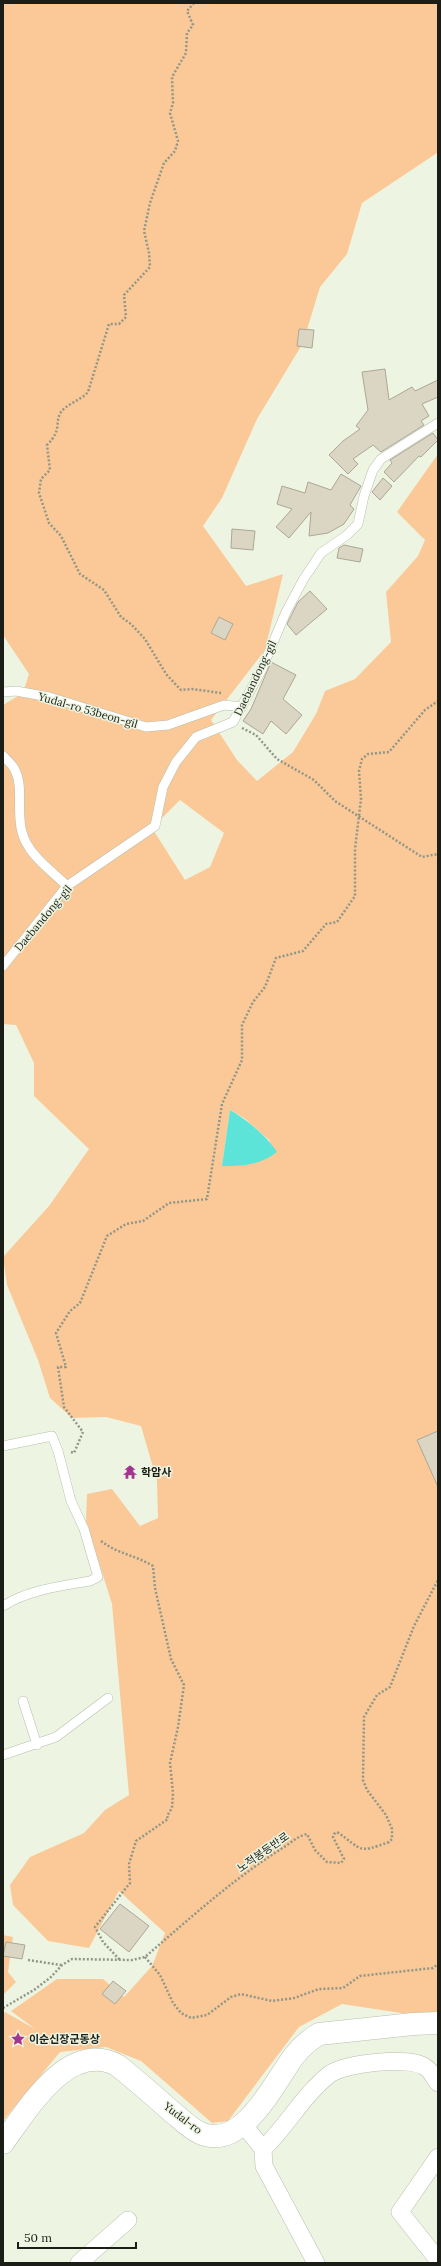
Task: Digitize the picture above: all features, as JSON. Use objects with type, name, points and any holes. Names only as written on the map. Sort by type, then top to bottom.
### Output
[{"type":"street","name":"Yudal-ro","points":[[3,2143],[41,2092],[65,2069],[90,2060],[105,2059],[117,2065],[199,2132],[217,2137],[225,2136],[243,2124],[263,2100],[294,2056],[310,2040],[319,2034],[413,2024],[438,2024]]},
{"type":"street","points":[[263,2149],[279,2134],[313,2090],[335,2071],[396,2060],[417,2063],[424,2066],[438,2083]]},
{"type":"street","points":[[243,2124],[263,2149],[264,2166],[316,2263]]},
{"type":"street","points":[[438,2157],[400,2212],[438,2260]]},
{"type":"street","points":[[79,2263],[128,2220]]},
{"type":"lane","name":"Daebandong-gil","points":[[3,966],[67,886],[155,826],[163,787],[176,762],[196,737],[232,723],[242,707],[303,580],[321,553],[347,535],[358,524],[364,496],[373,470],[381,459],[438,423]]},
{"type":"lane","name":"Yudal-ro 53beon-gil","points":[[3,692],[16,691],[49,697],[146,727],[168,725],[224,705],[242,707]]},
{"type":"lane","points":[[3,756],[15,770],[19,787],[18,808],[22,833],[32,852],[67,886]]},
{"type":"lane","points":[[3,1446],[52,1436],[58,1451],[71,1501],[84,1529],[98,1576],[90,1581],[32,1593],[13,1600],[3,1606]]},
{"type":"lane","points":[[3,1755],[37,1745],[56,1737],[108,1698]]},
{"type":"lane","points":[[23,1701],[37,1745]]},
{"type":"path","points":[[194,3],[187,11],[193,25],[187,33],[186,53],[172,77],[173,104],[170,113],[178,141],[175,151],[164,163],[150,203],[144,232],[149,253],[150,267],[124,295],[126,317],[118,324],[109,324],[88,392],[81,400],[62,410],[59,414],[56,437],[47,445],[50,470],[41,479],[39,493],[49,523],[61,536],[80,574],[104,590],[121,617],[131,624],[145,639],[166,674],[176,685],[181,690],[192,689],[223,693]]},
{"type":"path","points":[[58,1451],[74,1452],[83,1432],[64,1407],[58,1367],[66,1367],[56,1333],[70,1311],[80,1303],[107,1236],[126,1224],[143,1221],[169,1203],[207,1199],[222,1104],[242,1060],[242,1025],[253,1002],[265,987],[276,958],[303,951],[326,924],[337,922],[355,896],[355,849],[361,799],[359,771],[362,759],[368,754],[389,752],[425,710],[438,701]]},
{"type":"path","points":[[232,723],[256,735],[277,759],[314,780],[335,801],[358,814],[422,857],[438,854]]},
{"type":"path","points":[[84,1529],[115,1551],[140,1558],[153,1566],[155,1588],[171,1659],[184,1685],[170,1764],[173,1793],[172,1808],[167,1816],[168,1819],[136,1841],[129,1864],[130,1883],[95,1927],[103,1942],[120,1960]]},
{"type":"path","name":"노적봉등반로","points":[[145,1957],[252,1868],[300,1836],[307,1834],[315,1850],[327,1862],[340,1862],[344,1859],[343,1854],[333,1837],[337,1832],[362,1850],[374,1848],[389,1842],[392,1839],[392,1830],[386,1815],[367,1790],[363,1780],[364,1718],[377,1695],[390,1687],[414,1626],[438,1580]]},
{"type":"path","points":[[3,2008],[51,1977],[62,1965],[72,1959],[132,1960],[145,1957],[160,1975],[173,2003],[181,2013],[191,2018],[207,2015],[231,1997],[241,1994],[272,2001],[294,1998],[319,1989],[343,1988],[360,1976],[433,1968],[438,1964]]},
{"type":"path","points":[[28,1960],[62,1965]]},
{"type":"shaded area","points":[[3,3],[438,3],[438,154],[437,153],[362,203],[347,254],[320,287],[303,343],[257,419],[222,498],[203,526],[246,586],[283,574],[265,650],[211,720],[237,760],[257,781],[293,752],[316,714],[325,691],[355,679],[391,642],[386,592],[418,556],[425,540],[397,512],[438,454],[438,2017],[420,2016],[342,2004],[299,2027],[228,2121],[212,2123],[141,2061],[106,2047],[60,2052],[3,2121],[3,2015],[5,2012],[35,2029],[11,2011],[57,1979],[103,1979],[124,1997],[152,1966],[165,1933],[119,1891],[89,1948],[48,1941],[13,1905],[10,1885],[30,1857],[84,1833],[105,1810],[129,1795],[112,1604],[86,1521],[87,1494],[112,1489],[140,1526],[158,1518],[157,1481],[141,1426],[106,1417],[72,1418],[50,1398],[38,1360],[7,1285],[3,1257],[49,1206],[89,1149],[34,1096],[34,1063],[16,1025],[3,1024],[3,705],[23,693],[29,674],[3,635]],"holes":[[[180,800],[224,833],[210,867],[185,880],[152,828]],[[230,1110],[244,1118],[270,1141],[222,1166]]]},
{"type":"shaded area","points":[[3,1935],[13,1937],[8,1972],[16,1982],[3,1995]]},
{"type":"water","points":[[230,1110],[256,1128],[277,1152],[264,1160],[251,1164],[222,1166]]},
{"type":"building","points":[[299,329],[314,330],[312,348],[297,346]]},
{"type":"building","points":[[385,369],[389,400],[412,387],[415,391],[438,380],[438,397],[422,404],[429,416],[421,421],[424,425],[381,452],[373,445],[353,459],[358,464],[348,474],[329,455],[343,441],[360,429],[356,426],[368,410],[362,372]]},
{"type":"building","points":[[433,433],[438,440],[421,457],[419,456],[394,482],[384,472],[392,463],[390,460]]},
{"type":"building","points":[[341,474],[361,486],[350,505],[354,509],[344,524],[328,533],[309,536],[311,512],[289,538],[276,527],[292,509],[277,504],[282,486],[305,493],[308,482],[331,490]]},
{"type":"building","points":[[383,478],[392,486],[380,500],[372,492]]},
{"type":"building","points":[[232,529],[255,531],[253,550],[231,548]]},
{"type":"building","points":[[344,545],[363,549],[360,562],[337,558],[339,548]]},
{"type":"building","points":[[310,591],[327,609],[296,635],[287,624],[298,602]]},
{"type":"building","points":[[219,617],[233,624],[225,640],[211,633]]},
{"type":"building","points":[[271,662],[296,675],[283,699],[302,715],[286,734],[271,721],[263,734],[243,721],[251,709]]},
{"type":"building","points":[[438,1431],[438,1487],[417,1440]]},
{"type":"building","points":[[120,1904],[149,1926],[129,1952],[100,1929]]},
{"type":"building","points":[[6,1942],[25,1945],[22,1959],[3,1956]]},
{"type":"building","points":[[113,1981],[126,1991],[115,2004],[102,1994]]},
{"type":"place","name":"학암사","points":[[130,1472]]},
{"type":"place","name":"이순신장군동상","points":[[18,2039]]}]
